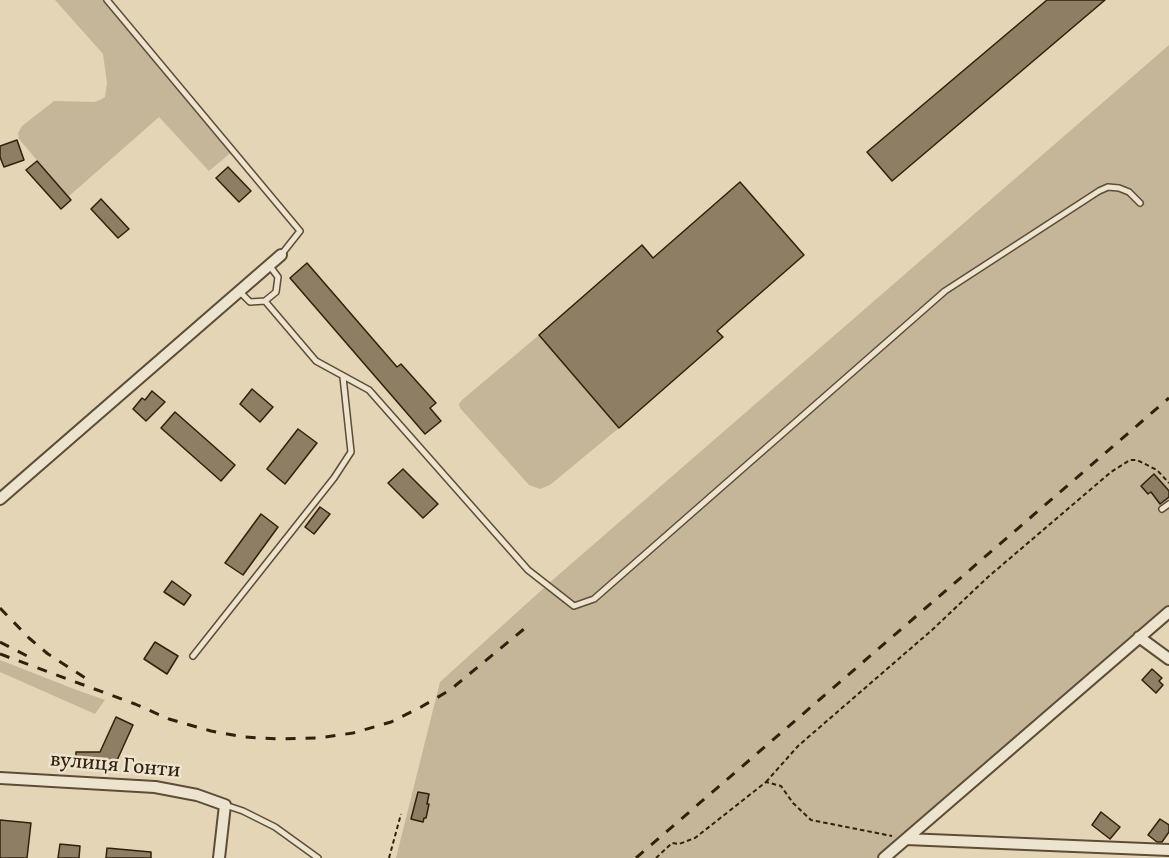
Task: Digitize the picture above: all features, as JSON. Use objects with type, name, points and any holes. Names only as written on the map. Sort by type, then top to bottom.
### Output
[{"type":"street","points":[[0,499],[281,255]]},
{"type":"street","points":[[884,858],[1169,612]]},
{"type":"street","points":[[1139,637],[1169,659]]},
{"type":"street","name":"вулиця Гонти","points":[[0,778],[155,787],[197,795],[225,805]]},
{"type":"street","points":[[219,858],[225,805]]},
{"type":"street","points":[[906,839],[1169,850]]},
{"type":"street","points":[[1131,848],[1149,858]]},
{"type":"lane","points":[[107,0],[300,231],[281,255]]},
{"type":"lane","points":[[265,301],[316,361],[369,390],[528,570],[574,606],[594,599],[945,291],[1099,191],[1108,187],[1119,188],[1129,192],[1140,203]]},
{"type":"lane","points":[[240,292],[250,302],[265,301],[276,292],[278,277],[269,265]]},
{"type":"lane","points":[[193,656],[334,478],[351,452],[343,377]]},
{"type":"lane","points":[[1162,509],[1169,504]]},
{"type":"lane","name":"вулиця Гонти","points":[[225,805],[275,827],[318,858]]},
{"type":"path","points":[[656,858],[672,843],[679,844],[695,838],[766,782],[798,746],[932,630],[988,577],[1111,472],[1130,460],[1137,460],[1157,470],[1169,483]]},
{"type":"path","points":[[766,782],[781,786],[793,803],[811,820],[906,839]]},
{"type":"path","points":[[389,858],[401,814]]},
{"type":"shaded area","points":[[55,0],[107,0],[233,151],[209,171],[159,117],[68,197],[19,139],[18,133],[22,126],[54,101],[94,102],[100,100],[105,97],[107,83],[103,54]]},
{"type":"shaded area","points":[[1169,45],[1169,612],[884,858],[396,858],[440,682],[556,577]]},
{"type":"shaded area","points":[[539,335],[619,428],[550,485],[540,489],[529,485],[460,408],[459,404]]},
{"type":"shaded area","points":[[0,660],[105,700],[95,714],[0,672]]},
{"type":"building","points":[[1047,0],[1105,0],[892,181],[867,152]]},
{"type":"building","points":[[17,140],[24,160],[4,167],[0,157],[0,146]]},
{"type":"building","points":[[37,161],[71,200],[61,209],[26,170]]},
{"type":"building","points":[[228,167],[251,191],[239,202],[216,178]]},
{"type":"building","points":[[740,182],[804,255],[717,331],[723,337],[619,428],[539,335],[642,245],[653,258]]},
{"type":"building","points":[[101,199],[129,229],[118,238],[91,209]]},
{"type":"building","points":[[307,263],[397,367],[401,364],[436,403],[430,408],[441,421],[425,434],[290,278]]},
{"type":"building","points":[[252,389],[273,407],[260,422],[240,404]]},
{"type":"building","points":[[152,391],[165,402],[146,421],[133,409]]},
{"type":"building","points":[[175,412],[235,465],[221,481],[161,428]]},
{"type":"building","points":[[298,429],[317,443],[285,484],[267,469]]},
{"type":"building","points":[[403,469],[438,504],[423,518],[388,483]]},
{"type":"building","points":[[1154,474],[1169,491],[1169,497],[1160,504],[1151,492],[1148,494],[1141,486]]},
{"type":"building","points":[[320,507],[330,514],[314,534],[305,527]]},
{"type":"building","points":[[261,514],[278,527],[243,575],[225,563]]},
{"type":"building","points":[[172,581],[191,595],[184,605],[164,592]]},
{"type":"building","points":[[155,642],[178,656],[167,674],[144,659]]},
{"type":"building","points":[[1152,669],[1162,678],[1159,681],[1163,685],[1156,693],[1142,680]]},
{"type":"building","points":[[116,717],[133,725],[114,767],[97,759],[96,765],[76,765],[76,752],[100,752]]},
{"type":"building","points":[[418,792],[429,794],[426,818],[423,822],[411,819]]},
{"type":"building","points":[[1101,812],[1120,827],[1110,839],[1092,825]]},
{"type":"building","points":[[1160,819],[1169,825],[1169,832],[1162,842],[1157,842],[1148,835]]},
{"type":"building","points":[[0,820],[31,823],[27,858],[0,858]]},
{"type":"building","points":[[60,844],[80,846],[79,858],[58,858]]},
{"type":"building","points":[[107,848],[151,852],[151,858],[106,858]]},
{"type":"railway","points":[[636,858],[1169,398]]},
{"type":"railway","points":[[0,608],[48,654],[90,681]]},
{"type":"railway","points":[[0,654],[169,719],[211,731],[244,737],[319,738],[353,733],[391,722],[421,707],[450,690],[530,624]]},
{"type":"railway","points":[[0,642],[31,658]]}]
